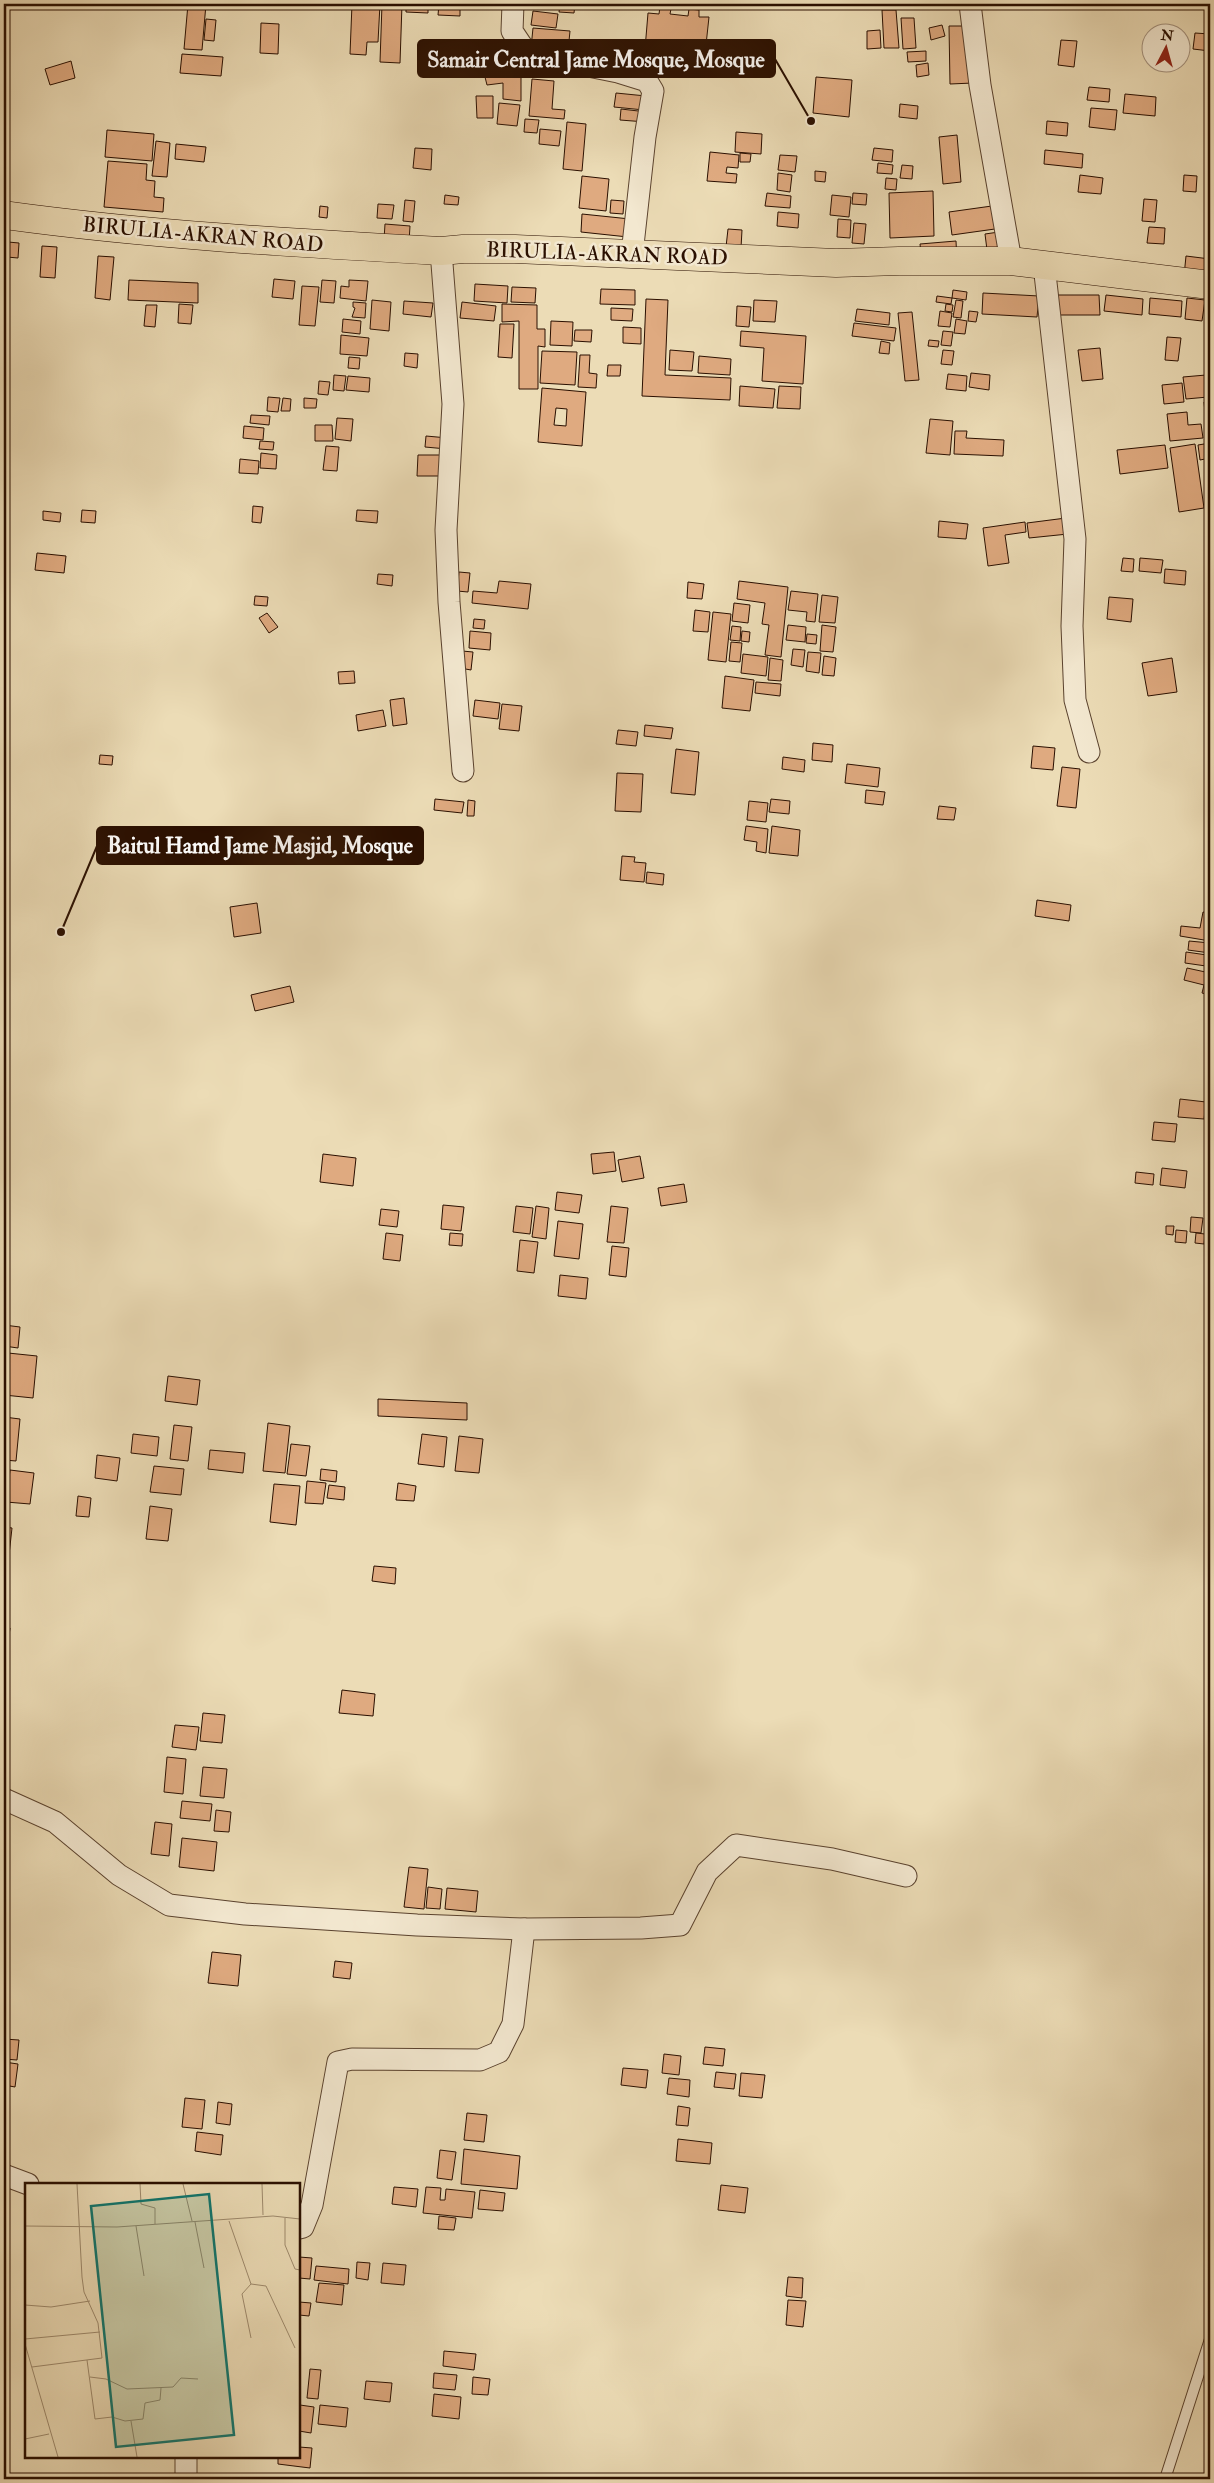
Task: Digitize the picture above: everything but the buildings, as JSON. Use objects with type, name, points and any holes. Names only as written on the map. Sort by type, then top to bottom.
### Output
[{"type":"highway","name":"BIRULIA-AKRAN ROAD","points":[[4,215],[87,226],[243,241],[441,251],[516,248],[836,263],[1011,261],[1210,285]]},
{"type":"street","points":[[514,4],[512,31],[522,46],[534,55],[618,72],[647,82],[652,90],[644,137],[632,254]]},
{"type":"street","points":[[970,4],[980,85],[1011,261]]},
{"type":"street","points":[[441,251],[453,404],[446,530],[449,602],[463,771]]},
{"type":"street","points":[[1044,265],[1075,539],[1072,626],[1075,700],[1089,752]]},
{"type":"street","points":[[4,1799],[55,1822],[119,1875],[169,1905],[245,1914],[417,1925],[524,1928],[641,1928],[680,1925],[707,1872],[736,1845],[832,1859],[906,1876]]},
{"type":"street","points":[[300,2228],[303,2227],[312,2205],[338,2062],[352,2059],[480,2060],[499,2052],[513,2024],[524,1928]]},
{"type":"street","points":[[4,2175],[25,2183]]},
{"type":"street","points":[[186,2458],[186,2479]]},
{"type":"lane","points":[[1165,2479],[1210,2339]]},
{"type":"place","name":"Samair Central Jame Mosque, Mosque","points":[[811,121]]},
{"type":"place","name":"Baitul Hamd Jame Masjid, Mosque","points":[[61,932]]}]
